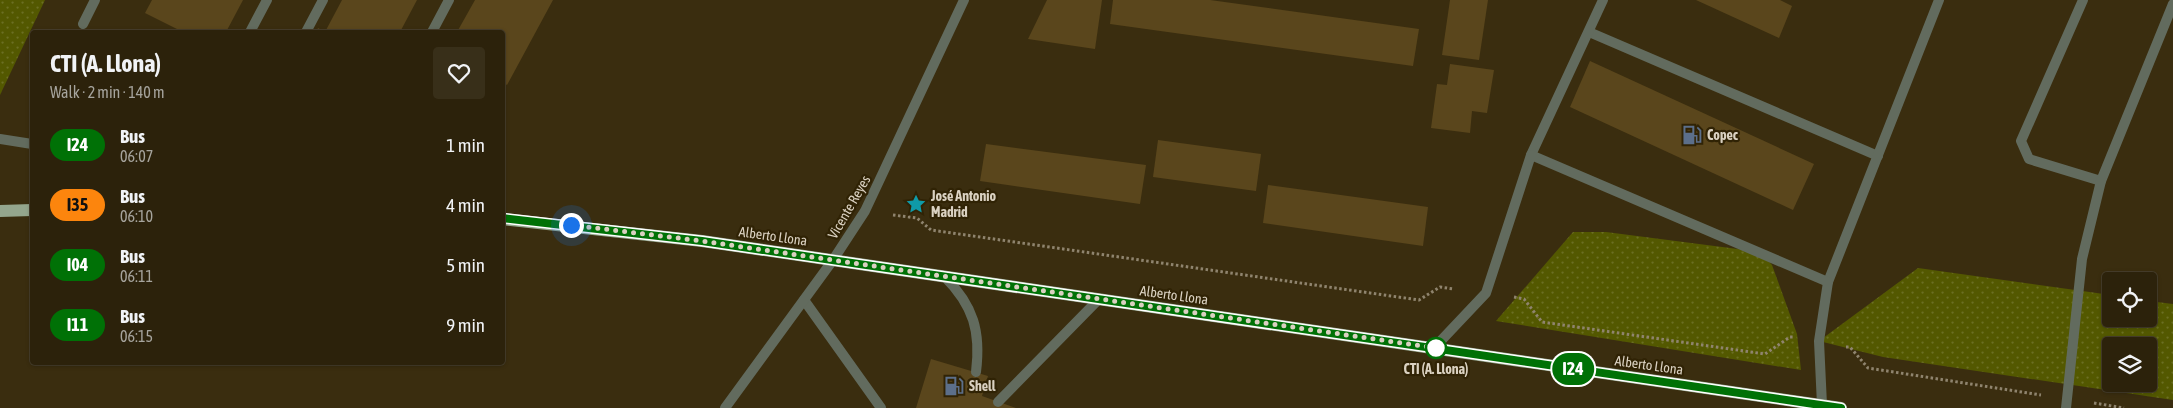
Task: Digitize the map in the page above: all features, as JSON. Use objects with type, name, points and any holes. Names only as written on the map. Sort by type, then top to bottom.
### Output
[{"type":"main road","points":[[0,211],[30,210]]},
{"type":"main road","name":"Alberto Llona","points":[[505,218],[702,241],[1841,408]]},
{"type":"street","points":[[83,24],[95,0]]},
{"type":"street","points":[[251,30],[267,0]]},
{"type":"street","points":[[307,30],[322,0]]},
{"type":"street","points":[[433,30],[449,0]]},
{"type":"street","name":"Vicente Reyes","points":[[725,408],[833,260],[865,211],[964,0]]},
{"type":"street","points":[[1434,348],[1486,293],[1531,155],[1603,0]]},
{"type":"street","points":[[1822,405],[1819,341],[1828,282],[1940,0]]},
{"type":"street","points":[[2083,0],[2021,141],[2029,159],[2101,181]]},
{"type":"street","points":[[2066,408],[2082,259],[2101,181],[2173,4]]},
{"type":"street","points":[[1589,32],[1878,156]]},
{"type":"street","points":[[0,140],[30,144]]},
{"type":"street","points":[[1531,155],[1828,282]]},
{"type":"street","points":[[944,276],[958,290],[969,307],[976,328],[979,350],[976,372]]},
{"type":"street","points":[[998,402],[1099,299]]},
{"type":"street","points":[[804,300],[880,408]]},
{"type":"shaded area","points":[[0,0],[45,0],[30,30],[0,95]]},
{"type":"shaded area","points":[[1573,232],[1606,232],[1761,252],[1772,265],[1797,334],[1801,370],[1496,321]]},
{"type":"shaded area","points":[[1918,268],[2102,294],[2102,327],[2157,327],[2157,302],[2173,304],[2173,400],[2119,392],[2157,392],[2157,337],[2102,337],[2102,389],[1883,357],[1819,341]]},
{"type":"building","points":[[152,0],[243,0],[227,30],[179,30],[145,13]]},
{"type":"building","points":[[342,0],[417,0],[401,30],[326,30]]},
{"type":"building","points":[[475,0],[553,0],[507,85],[505,84],[505,30],[458,30]]},
{"type":"building","points":[[1047,0],[1102,0],[1095,49],[1028,39]]},
{"type":"building","points":[[1113,0],[1210,0],[1419,29],[1413,66],[1110,24]]},
{"type":"building","points":[[1450,0],[1488,0],[1479,60],[1442,55]]},
{"type":"building","points":[[1696,0],[1780,0],[1792,6],[1779,38]]},
{"type":"building","name":"Copec","points":[[1590,61],[1814,164],[1793,210],[1570,107]]},
{"type":"building","points":[[1450,64],[1494,70],[1487,113],[1472,111],[1470,133],[1431,128],[1437,84],[1447,85]]},
{"type":"building","points":[[1158,140],[1261,154],[1256,191],[1153,177]]},
{"type":"building","points":[[986,144],[1146,165],[1140,204],[980,181]]},
{"type":"building","points":[[1268,185],[1428,207],[1423,246],[1263,223]]},
{"type":"building","name":"Shell","points":[[931,359],[988,376],[982,396],[1016,408],[916,408]]},
{"type":"bus line","name":"I24","points":[[505,218],[702,241],[1841,408]]},
{"type":"place","name":"Copec","points":[[1692,135]]},
{"type":"place","name":"José Antonio Madrid","points":[[916,204]]},
{"type":"place","name":"CTI (A. Llona)","points":[[1436,348]]},
{"type":"place","name":"Shell","points":[[954,386]]},
{"type":"route","points":[[571,225],[702,241],[1436,348]]}]
